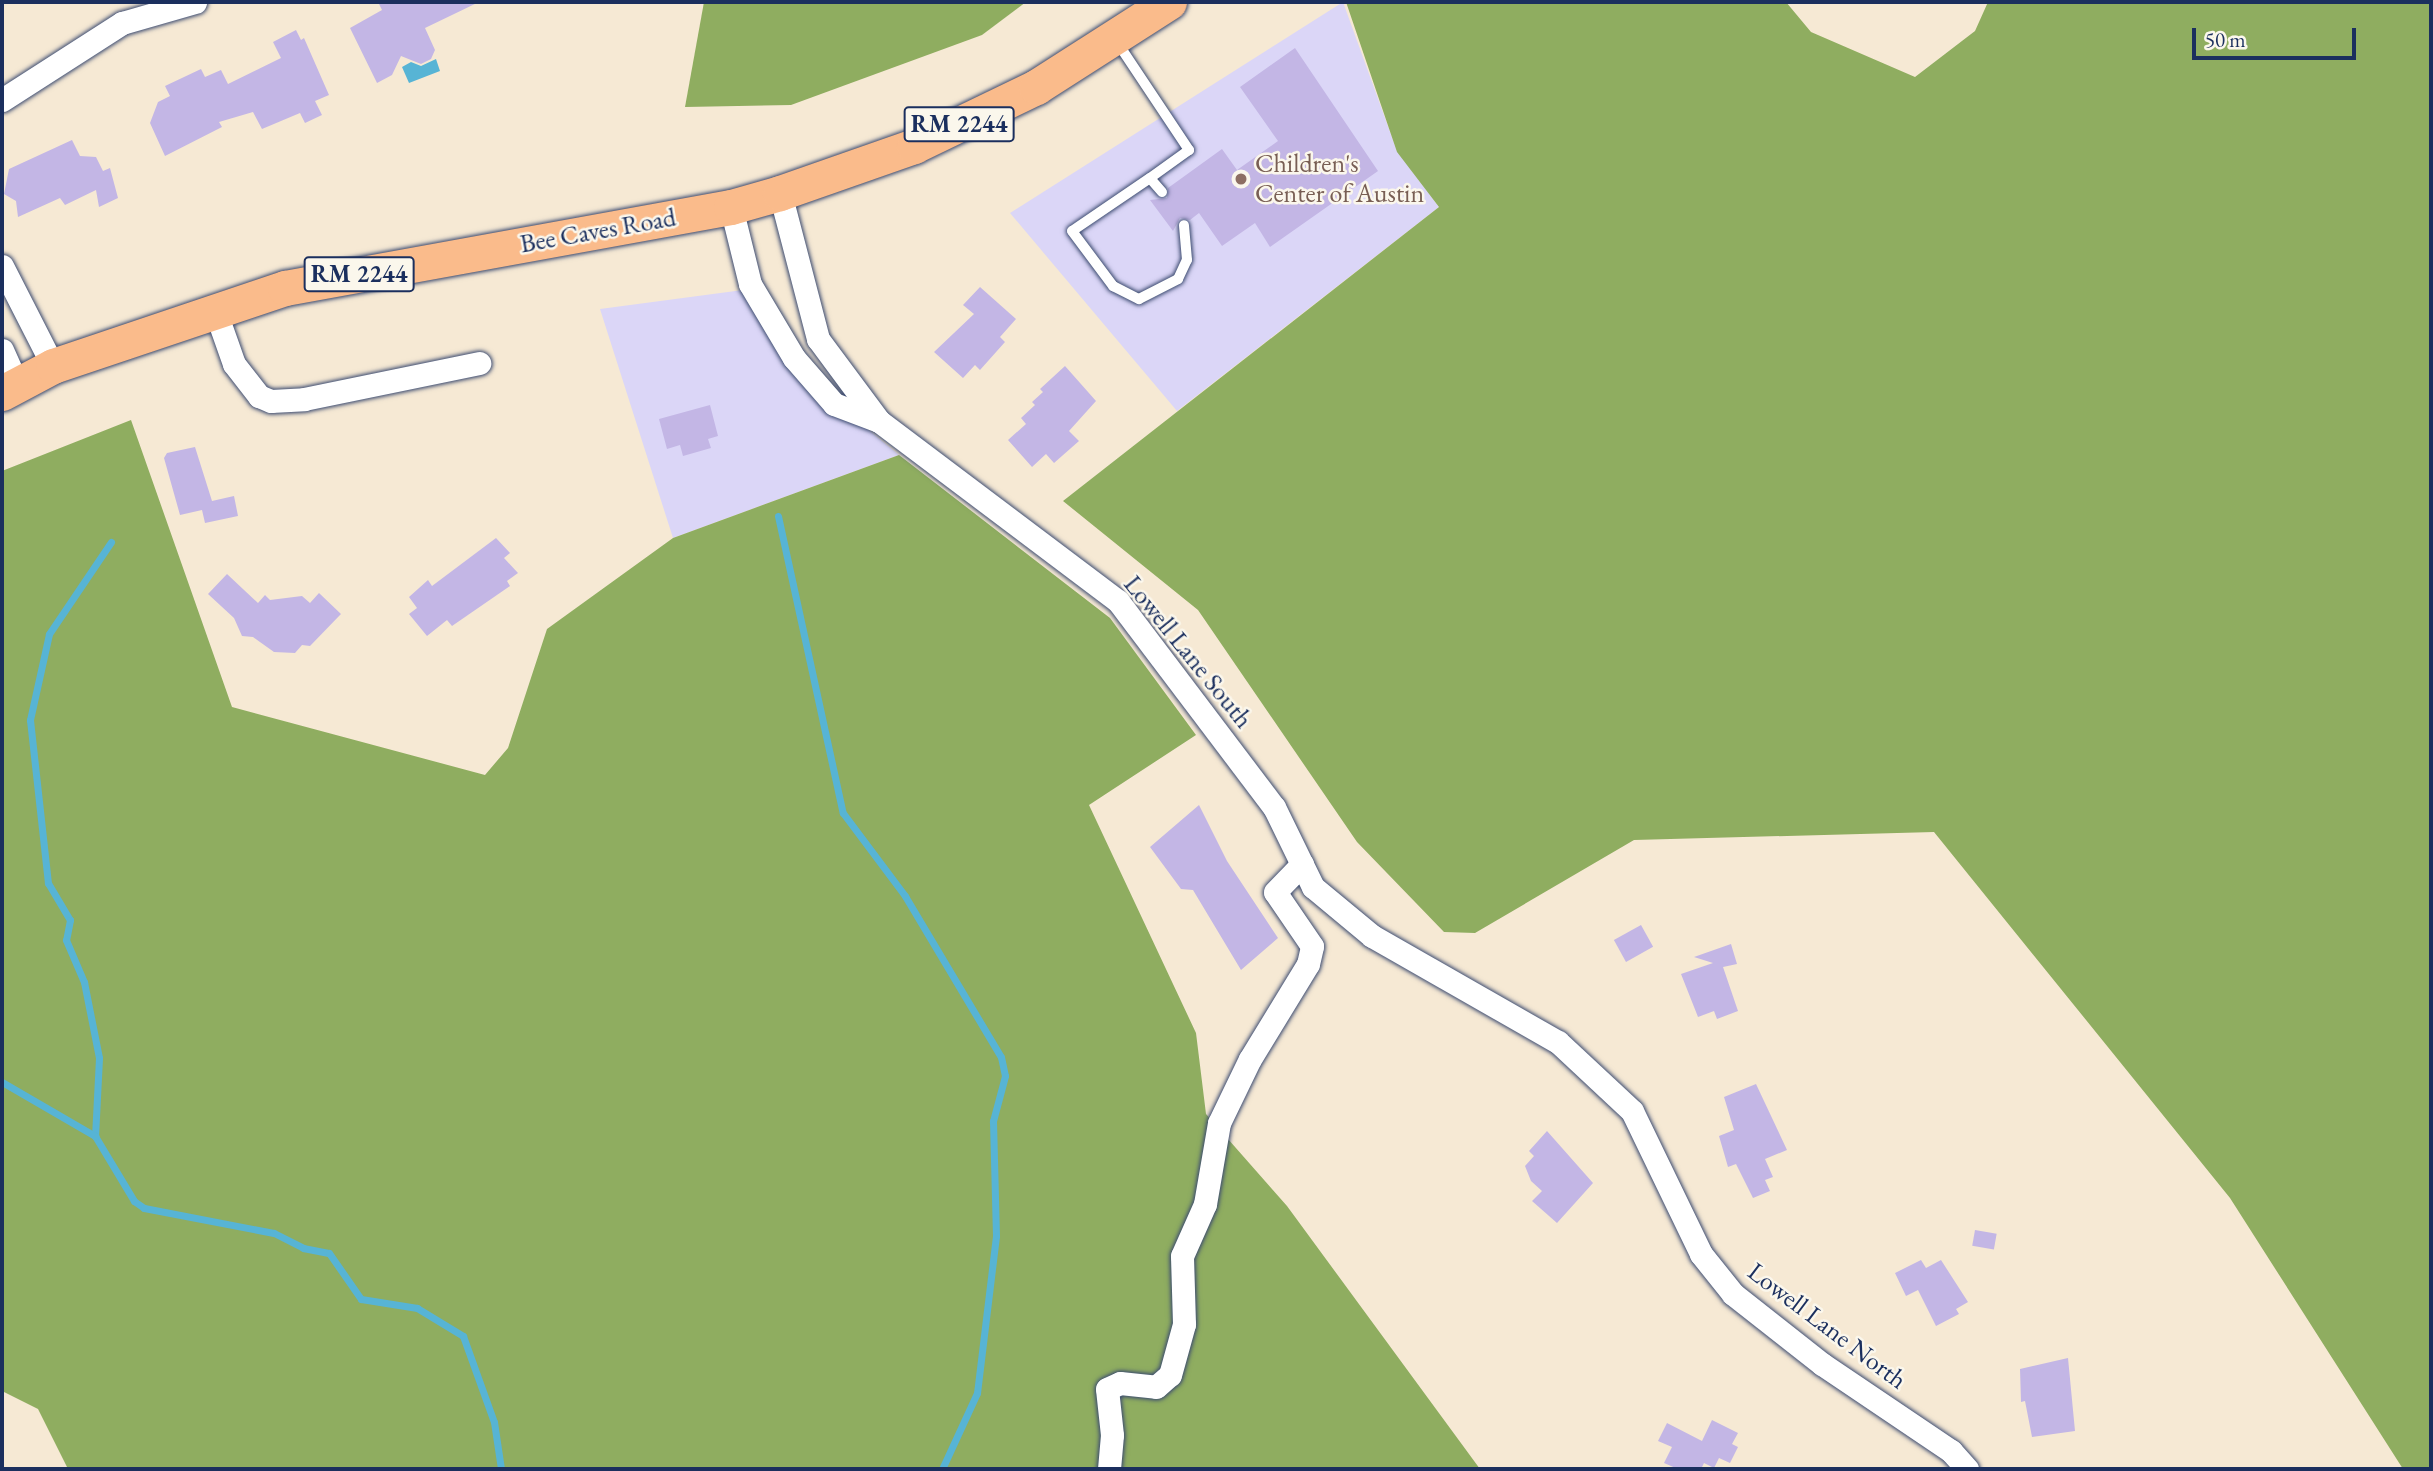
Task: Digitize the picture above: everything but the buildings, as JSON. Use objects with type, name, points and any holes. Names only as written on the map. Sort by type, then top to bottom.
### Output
[{"type":"main road","name":"Bee Caves Road","points":[[9,388],[53,366],[285,288],[731,207],[780,193],[914,146],[1036,87],[1169,2]]},
{"type":"street","points":[[2,100],[121,23],[195,2]]},
{"type":"street","name":"Lowell Lane South","points":[[780,193],[818,339],[879,421]]},
{"type":"street","name":"Lowell Lane South","points":[[731,207],[750,284],[794,358],[834,404],[879,421],[1118,601],[1274,807],[1314,887],[1372,936]]},
{"type":"street","points":[[2,266],[53,366]]},
{"type":"street","points":[[215,310],[234,364],[259,396],[271,401],[304,399],[479,363]]},
{"type":"street","points":[[2,350],[9,388]]},
{"type":"street","points":[[1108,1469],[1112,1436],[1107,1389],[1120,1383],[1156,1387],[1170,1375],[1184,1324],[1182,1256],[1205,1204],[1219,1123],[1257,1046],[1308,964],[1312,946],[1275,892],[1302,864]]},
{"type":"street","name":"Lowell Lane North","points":[[1372,936],[1558,1042],[1632,1111],[1701,1254],[1733,1294],[1822,1364],[1951,1451],[1967,1469]]},
{"type":"lane","points":[[1114,37],[1189,150],[1072,231],[1113,286],[1139,299],[1178,279],[1187,260],[1184,225]]},
{"type":"lane","points":[[1150,178],[1162,192]]},
{"type":"shaded area","name":"Children's Center of Austin","points":[[1343,2],[1397,151],[1439,207],[1177,411],[1010,213]]},
{"type":"shaded area","points":[[743,290],[798,372],[899,455],[673,538],[600,309]]},
{"type":"green space","points":[[704,2],[1026,2],[982,35],[791,105],[685,107]]},
{"type":"green space","points":[[1346,2],[1786,2],[1811,32],[1915,77],[1975,31],[1988,2],[2431,2],[2431,1469],[2403,1469],[2230,1198],[1934,832],[1634,840],[1475,933],[1444,932],[1357,842],[1198,610],[1063,501],[1439,207],[1397,152]]},
{"type":"green space","points":[[131,420],[232,707],[485,775],[508,748],[547,629],[673,538],[899,455],[1110,618],[1196,735],[1089,805],[1196,1033],[1206,1114],[1287,1206],[1480,1469],[68,1469],[38,1409],[2,1391],[2,471]]},
{"type":"water","points":[[436,59],[440,71],[409,83],[402,67],[411,62],[421,66]]},
{"type":"waterway","points":[[778,516],[843,813],[905,896],[1001,1057],[1005,1076],[993,1121],[996,1236],[977,1393],[942,1469]]},
{"type":"waterway","points":[[111,542],[49,634],[30,720],[48,883],[70,920],[66,940],[84,982],[99,1058],[95,1136],[134,1201],[144,1208],[274,1233],[303,1248],[329,1253],[361,1299],[417,1308],[463,1336],[494,1422],[501,1469]]},
{"type":"waterway","points":[[2,1082],[95,1136]]},
{"type":"place","name":"Children's Center of Austin","points":[[1241,179]]}]
